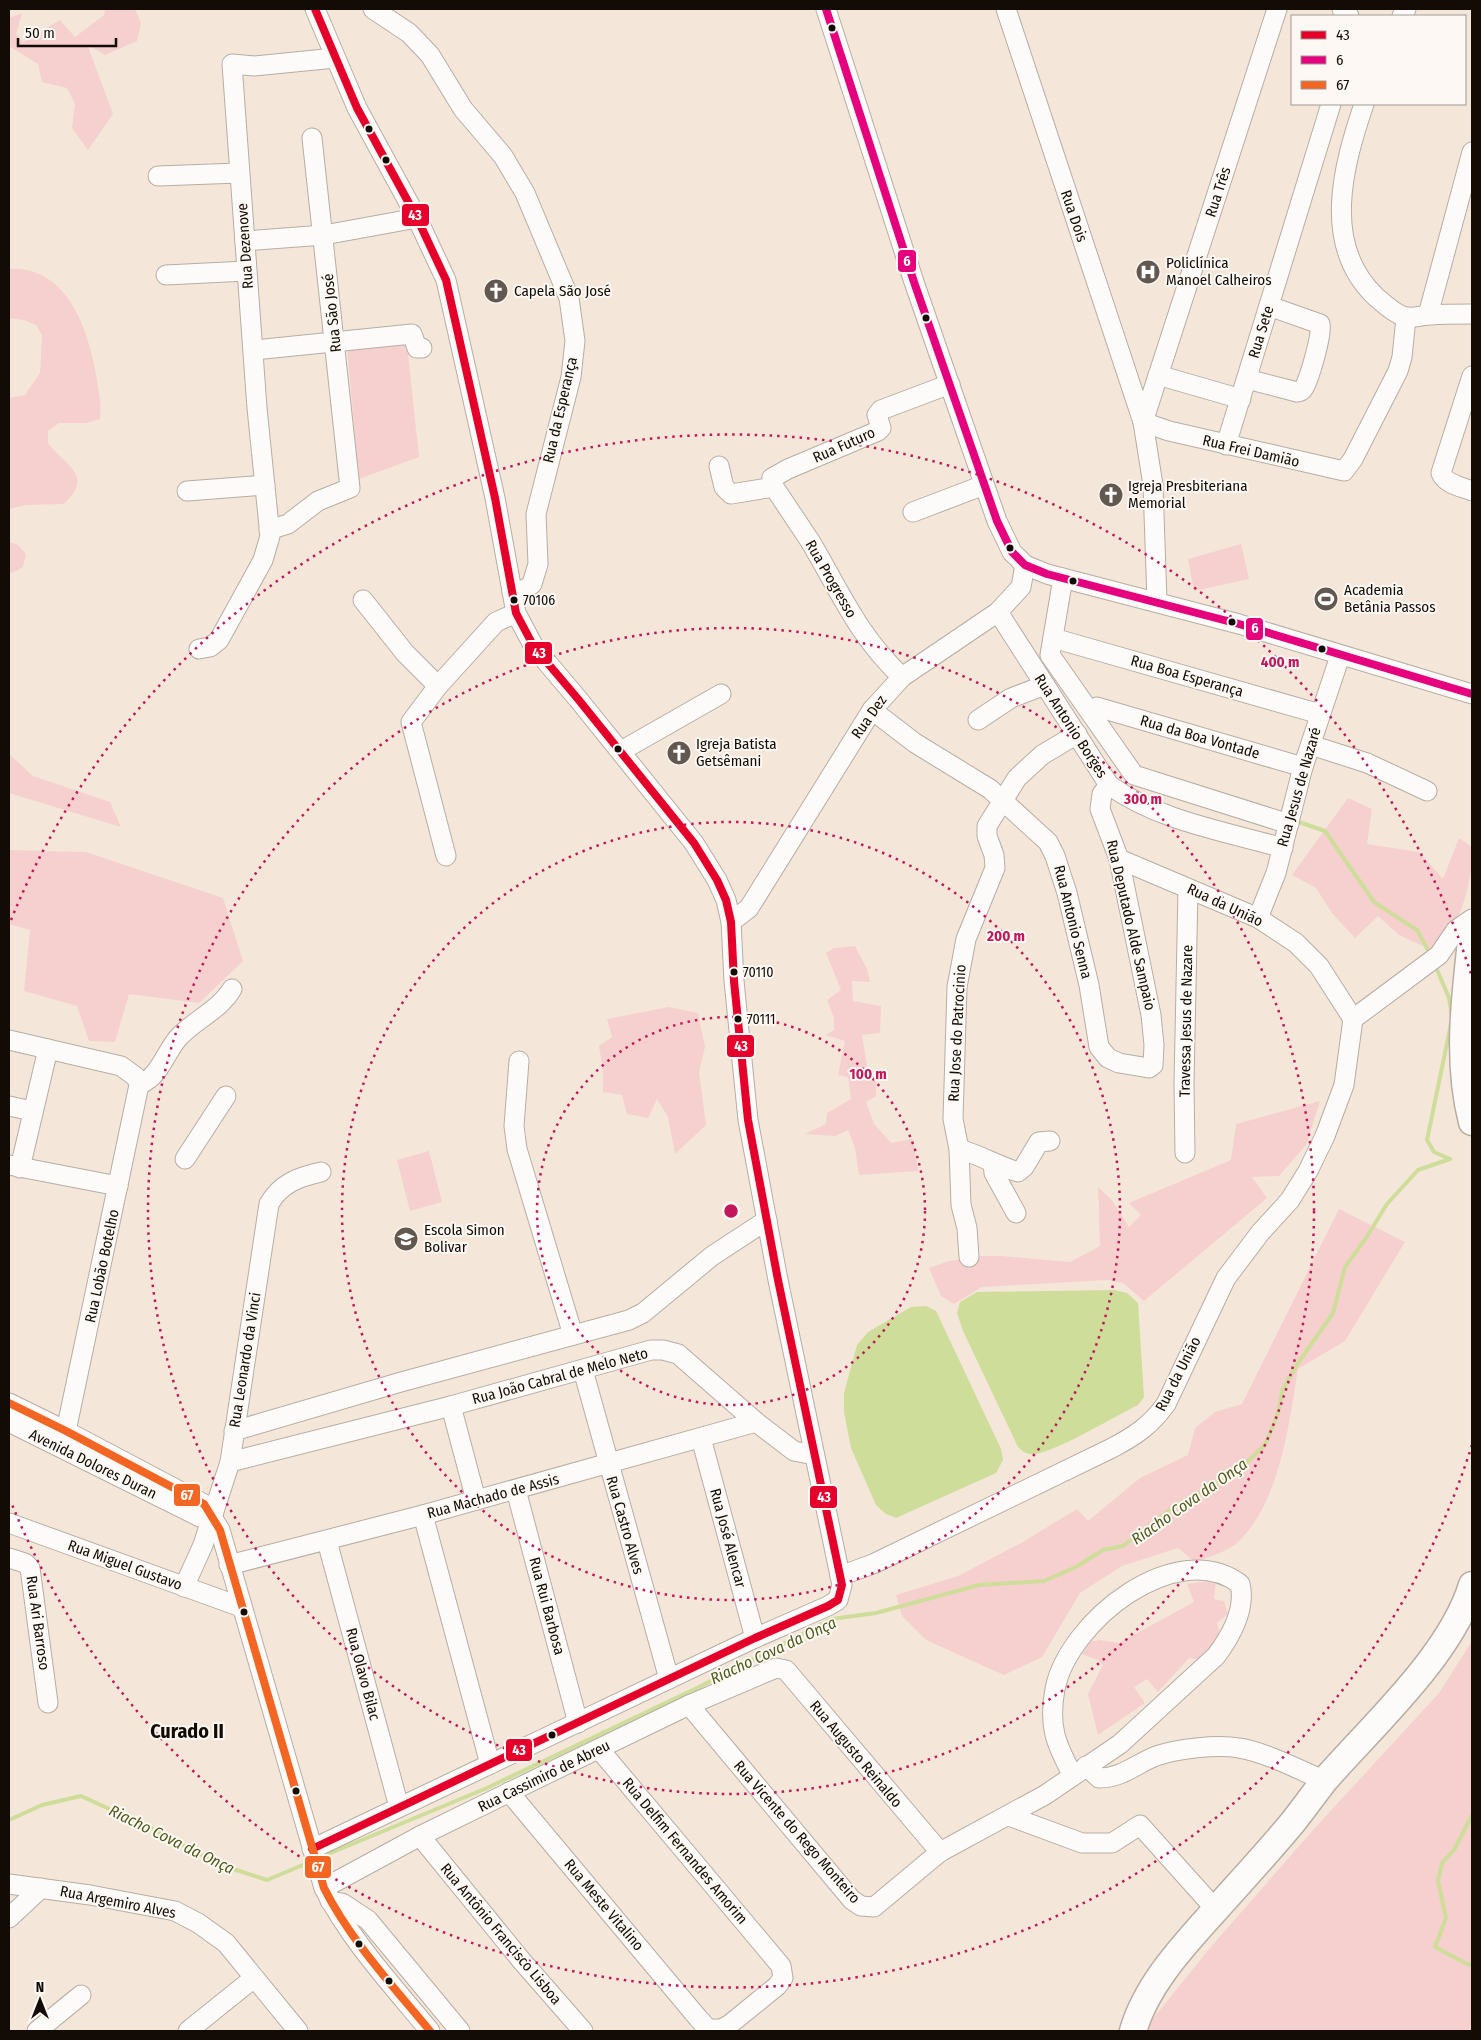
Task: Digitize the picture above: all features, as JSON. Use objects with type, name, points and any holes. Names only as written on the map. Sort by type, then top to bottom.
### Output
[{"type":"highway","points":[[1472,932],[1465,994],[1463,1045],[1466,1096],[1472,1122]]},
{"type":"highway","points":[[1133,2031],[1154,1987],[1175,1956],[1293,1822],[1325,1781],[1399,1699],[1432,1658],[1468,1598],[1472,1585]]},
{"type":"street","points":[[315,9],[357,108],[417,218],[442,272],[453,302],[516,613],[534,647],[621,751],[694,843],[717,880],[726,900],[731,922],[744,1092],[767,1220],[842,1591],[834,1602],[398,1807],[320,1873]]},
{"type":"street","name":"Rua da Esperança","points":[[373,9],[410,33],[430,55],[463,109],[504,156],[525,193],[569,298],[575,341],[573,359],[564,406],[536,514],[538,564],[532,584],[526,589],[512,592]]},
{"type":"street","points":[[826,9],[917,290],[984,485],[1012,552],[1025,565],[1055,576],[1157,601],[1239,624],[1340,656],[1472,694]]},
{"type":"street","name":"Rua Dois","points":[[1006,9],[1143,422]]},
{"type":"street","name":"Rua Três","points":[[1157,601],[1153,485],[1143,422],[1277,9]]},
{"type":"street","name":"Rua Dezenove","points":[[199,649],[210,646],[219,640],[263,560],[269,543],[246,270],[239,133],[232,64],[254,66],[335,58]]},
{"type":"street","name":"Rua Sete","points":[[1226,445],[1331,105]]},
{"type":"street","points":[[1364,105],[1344,172],[1341,196],[1350,264],[1362,284],[1382,302],[1406,318],[1428,315],[1472,314]]},
{"type":"street","name":"Rua São José","points":[[269,530],[288,524],[318,501],[350,488],[336,342],[312,138]]},
{"type":"street","points":[[1428,315],[1472,152]]},
{"type":"street","points":[[158,176],[240,173]]},
{"type":"street","points":[[245,241],[324,235],[417,218]]},
{"type":"street","points":[[166,275],[246,270]]},
{"type":"street","points":[[1247,380],[1297,392],[1305,387],[1309,375],[1320,332],[1320,324],[1269,306]]},
{"type":"street","name":"Rua Frei Damião","points":[[1143,422],[1226,445],[1339,471],[1347,470],[1398,371],[1402,357],[1406,318]]},
{"type":"street","points":[[254,350],[412,334],[416,348],[422,348]]},
{"type":"street","points":[[1158,374],[1241,399]]},
{"type":"street","points":[[1472,376],[1441,473],[1448,482],[1472,491]]},
{"type":"street","name":"Rua Futuro","points":[[775,481],[878,431],[881,428],[877,415],[880,410],[950,384]]},
{"type":"street","points":[[719,466],[724,487],[731,494],[775,481]]},
{"type":"street","name":"Rua Progresso","points":[[775,481],[842,601],[861,630],[887,663],[902,677]]},
{"type":"street","points":[[186,491],[265,485]]},
{"type":"street","points":[[913,512],[984,485]]},
{"type":"street","name":"Rua Dez","points":[[731,922],[749,908],[872,710],[902,677],[998,612],[1021,587],[1025,565]]},
{"type":"street","points":[[1055,576],[1053,638],[1050,655],[1134,775],[1289,824]]},
{"type":"street","points":[[363,600],[405,653],[438,686]]},
{"type":"street","name":"Rua Antonio Borges","points":[[998,612],[1109,785],[1123,795],[1163,814],[1283,848]]},
{"type":"street","points":[[446,856],[411,727],[413,717],[438,686],[496,622],[516,613]]},
{"type":"street","name":"Rua Boa Esperança","points":[[1053,638],[1320,714]]},
{"type":"street","name":"Rua Jesus de Nazaré","points":[[1258,918],[1276,873],[1303,767],[1340,656]]},
{"type":"street","points":[[978,720],[1011,698],[1045,685]]},
{"type":"street","points":[[621,751],[721,694]]},
{"type":"street","name":"Rua da Boa Vontade","points":[[1097,707],[1303,767]]},
{"type":"street","name":"Rua Antonio Senna","points":[[872,710],[915,743],[960,769],[1003,800],[1048,842],[1056,856],[1067,892],[1089,985],[1099,1047],[1108,1058],[1119,1063],[1150,1068]]},
{"type":"street","name":"Rua Jose do Patrocinio","points":[[968,1257],[968,1234],[961,1204],[959,1149],[952,1104],[957,987],[966,939],[995,868],[994,855],[987,836],[987,826],[1017,778],[1042,755],[1077,734]]},
{"type":"street","points":[[1310,744],[1367,762],[1427,791]]},
{"type":"street","name":"Rua Deputado Alde Sampaio","points":[[1109,785],[1102,794],[1100,809],[1119,859],[1153,1026],[1154,1063],[1150,1068]]},
{"type":"street","name":"Rua da União","points":[[840,1576],[874,1564],[1112,1448],[1134,1436],[1153,1422],[1166,1404],[1226,1278],[1250,1246],[1290,1200],[1325,1136],[1344,1085],[1353,1019],[1319,966],[1296,943],[1258,918],[1119,859]]},
{"type":"street","name":"Travessa Jesus de Nazare","points":[[1186,1153],[1184,1084],[1188,889]]},
{"type":"street","points":[[1353,1019],[1439,956],[1456,930],[1472,919]]},
{"type":"street","points":[[9,1040],[81,1056],[129,1070],[136,1077],[139,1085],[152,1078],[178,1039],[197,1020],[219,1008],[232,989]]},
{"type":"street","points":[[48,1049],[32,1112],[14,1166],[118,1186]]},
{"type":"street","points":[[519,1061],[514,1126],[517,1149],[573,1335]]},
{"type":"street","name":"Rua Lobão Botelho","points":[[62,1438],[139,1085]]},
{"type":"street","points":[[185,1159],[226,1096]]},
{"type":"street","points":[[9,1106],[32,1112]]},
{"type":"street","points":[[959,1149],[981,1155],[993,1163],[1018,1172],[1024,1167],[1039,1142],[1050,1141]]},
{"type":"street","points":[[993,1163],[994,1173],[1016,1213]]},
{"type":"street","name":"Rua Leonardo da Vinci","points":[[184,1587],[203,1546],[211,1514],[230,1462],[269,1204],[281,1188],[295,1180],[321,1172]]},
{"type":"street","points":[[234,1431],[637,1317],[712,1256],[767,1220]]},
{"type":"street","name":"Rua João Cabral de Melo Neto","points":[[230,1462],[451,1406],[651,1350],[678,1354],[756,1422],[794,1451],[814,1455]]},
{"type":"street","name":"Rua Castro Alves","points":[[583,1370],[669,1679]]},
{"type":"street","name":"Avenida Dolores Duran","points":[[9,1403],[62,1438],[200,1517],[211,1514]]},
{"type":"street","points":[[451,1406],[476,1500]]},
{"type":"street","name":"Avenida Dolores Duran","points":[[9,1422],[62,1438]]},
{"type":"street","name":"Rua Machado de Assis","points":[[229,1565],[327,1541],[516,1490],[756,1422]]},
{"type":"street","name":"Rua José Alencar","points":[[701,1438],[755,1638]]},
{"type":"street","name":"Rua Rui Barbosa","points":[[516,1490],[578,1722]]},
{"type":"street","points":[[211,1514],[220,1530],[320,1873],[371,1958],[430,2031]]},
{"type":"street","points":[[422,1515],[490,1764]]},
{"type":"street","name":"Rua Miguel Gustavo","points":[[9,1523],[241,1607]]},
{"type":"street","name":"Rua Olavo Bilac","points":[[327,1541],[398,1807]]},
{"type":"street","name":"Rua Ari Barroso","points":[[9,1558],[25,1563],[30,1568],[48,1703]]},
{"type":"street","name":"Rua Vicente do Rego Monteiro","points":[[689,1705],[852,1900],[862,1906],[874,1907],[940,1852],[1009,1816],[1079,1771],[1120,1744],[1216,1656],[1228,1640],[1242,1603],[1240,1584],[1232,1577],[1208,1569],[1177,1573],[1145,1584],[1122,1595],[1085,1632],[1059,1678],[1055,1689],[1053,1713],[1053,1734],[1079,1771]]},
{"type":"street","name":"Rua Augusto Reinaldo","points":[[767,1671],[776,1668],[786,1670],[940,1852]]},
{"type":"street","name":"Rua Cassimiro de Abreu","points":[[320,1873],[420,1836],[689,1705],[767,1671]]},
{"type":"street","name":"Rua Delfim Fernandes Amorim","points":[[599,1748],[784,1972],[783,1978],[777,1986],[721,2029],[708,2029],[698,2018]]},
{"type":"street","points":[[1079,1771],[1099,1778],[1106,1778],[1129,1771],[1156,1756],[1187,1750],[1239,1748],[1325,1781]]},
{"type":"street","name":"Rua Meste Vitalino","points":[[509,1792],[698,2018]]},
{"type":"street","points":[[1009,1816],[1082,1844],[1112,1843],[1140,1825],[1209,1902]]},
{"type":"street","name":"Rua Antônio Francisco Lisboa","points":[[420,1836],[521,1960],[583,2031]]},
{"type":"street","points":[[320,1873],[342,1903],[368,1920],[460,2031]]},
{"type":"street","name":"Rua Argemiro Alves","points":[[9,1884],[175,1911],[198,1922],[226,1943],[298,2031]]},
{"type":"street","points":[[9,1918],[41,1888]]},
{"type":"street","points":[[188,2031],[254,1978]]},
{"type":"street","points":[[36,2031],[81,1994]]},
{"type":"shaded area","points":[[105,9],[135,9],[141,23],[137,41],[105,55],[87,44],[113,114],[88,150],[72,128],[75,104],[67,88],[42,82],[38,64],[9,46],[9,18],[22,13],[16,34],[23,42],[60,20],[75,37],[104,15]]},
{"type":"shaded area","points":[[9,269],[29,270],[46,277],[59,288],[71,303],[80,320],[92,356],[100,396],[100,419],[87,423],[59,423],[48,431],[48,443],[74,471],[77,478],[77,485],[73,494],[64,504],[26,505],[9,509],[9,398],[25,395],[40,373],[42,335],[36,325],[24,320],[9,318]]},
{"type":"shaded area","points":[[407,344],[419,457],[359,479],[347,349]]},
{"type":"shaded area","points":[[9,542],[18,545],[26,554],[23,567],[12,573],[9,572]]},
{"type":"shaded area","points":[[1241,544],[1249,579],[1194,591],[1188,559]]},
{"type":"shaded area","points":[[9,754],[33,776],[110,802],[121,827],[9,793]]},
{"type":"shaded area","points":[[1348,798],[1372,809],[1367,844],[1419,852],[1443,879],[1459,838],[1472,847],[1470,877],[1464,903],[1440,954],[1399,935],[1378,916],[1355,938],[1332,913],[1316,888],[1292,875]]},
{"type":"shaded area","points":[[9,850],[86,852],[223,898],[243,961],[199,1003],[129,994],[115,1042],[89,1041],[77,1006],[24,991],[30,930],[9,924]]},
{"type":"shaded area","points":[[855,946],[867,969],[870,982],[852,981],[853,1001],[881,1006],[880,1033],[862,1035],[867,1065],[859,1078],[876,1079],[876,1096],[866,1102],[874,1124],[891,1143],[913,1139],[918,1171],[859,1175],[855,1148],[848,1130],[835,1136],[805,1134],[826,1124],[827,1113],[851,1099],[848,1077],[838,1075],[845,1041],[825,1035],[834,1030],[834,1018],[827,1000],[841,990],[826,953],[834,948]]},
{"type":"shaded area","points":[[669,1007],[698,1013],[705,1047],[699,1072],[706,1125],[675,1154],[668,1117],[657,1099],[648,1118],[627,1114],[622,1095],[603,1092],[603,1072],[599,1046],[612,1037],[607,1019]]},
{"type":"shaded area","points":[[1320,1101],[1306,1145],[1279,1176],[1252,1177],[1267,1198],[1144,1301],[1123,1283],[1108,1280],[982,1287],[954,1304],[941,1296],[929,1268],[949,1261],[981,1256],[1070,1262],[1100,1246],[1098,1187],[1112,1200],[1129,1227],[1141,1215],[1129,1203],[1231,1160],[1236,1124]]},
{"type":"shaded area","points":[[429,1151],[442,1202],[410,1211],[397,1160]]},
{"type":"shaded area","points":[[1339,1209],[1405,1242],[1345,1341],[1298,1369],[1286,1438],[1273,1485],[1252,1526],[1237,1543],[1222,1552],[1195,1562],[1178,1548],[1122,1566],[1080,1593],[1042,1657],[1004,1675],[926,1640],[902,1616],[896,1595],[958,1576],[1021,1543],[1077,1509],[1088,1521],[1140,1478],[1188,1455],[1195,1428],[1215,1412],[1242,1404]]},
{"type":"shaded area","points":[[1114,1290],[1127,1293],[1138,1303],[1144,1397],[1138,1405],[1058,1446],[1035,1454],[1024,1452],[1018,1447],[963,1331],[957,1313],[960,1302],[977,1292]]},
{"type":"shaded area","points":[[926,1306],[936,1311],[1001,1449],[1003,1460],[996,1473],[896,1518],[886,1514],[876,1505],[851,1448],[844,1412],[844,1393],[857,1345],[868,1332],[911,1307]]},
{"type":"shaded area","points":[[1216,1580],[1214,1599],[1224,1601],[1228,1614],[1217,1623],[1220,1634],[1206,1661],[1189,1658],[1158,1692],[1147,1679],[1134,1687],[1145,1703],[1098,1735],[1088,1694],[1103,1665],[1098,1660],[1082,1654],[1090,1642],[1100,1640],[1119,1643],[1194,1602],[1187,1584]]},
{"type":"shaded area","points":[[1472,1641],[1472,2031],[1145,2031],[1209,1949],[1313,1830],[1439,1693]]},
{"type":"waterway","points":[[1296,821],[1325,831],[1374,902],[1417,930],[1430,954]]},
{"type":"waterway","points":[[1435,965],[1449,998],[1452,1017]]},
{"type":"waterway","points":[[1450,1159],[1434,1152],[1427,1140],[1451,1024]]},
{"type":"waterway","name":"Riacho Cova da Onça","points":[[321,1857],[487,1788],[697,1688],[832,1619],[876,1613],[979,1585],[1044,1581],[1076,1567],[1103,1550],[1123,1546],[1175,1506],[1234,1474],[1265,1445],[1277,1416],[1283,1389],[1296,1366],[1333,1313],[1345,1267],[1387,1204],[1418,1170],[1450,1159]]},
{"type":"waterway","name":"Riacho Cova da Onça","points":[[9,1820],[42,1805],[81,1796],[151,1828],[218,1864],[267,1880],[310,1862]]},
{"type":"waterway","points":[[1472,1815],[1454,1850],[1442,1863],[1438,1881],[1446,1918],[1435,1947],[1469,1965],[1472,1963]]},
{"type":"transit line","name":"43","points":[[312,1849],[755,1638],[828,1606],[838,1600],[842,1585],[778,1280],[748,1120],[734,981],[731,922],[726,900],[717,880],[694,843],[534,647],[516,613],[495,498],[446,280],[417,218],[357,108],[315,9]]},
{"type":"transit line","name":"6","points":[[826,9],[914,282],[997,521],[1012,552],[1025,565],[1047,574],[1239,624],[1472,694]]},
{"type":"transit line","name":"67","points":[[9,1403],[204,1504],[220,1530],[324,1888],[359,1944],[430,2031]]},
{"type":"place","name":"Policlínica Manoel Calheiros","points":[[1148,272]]},
{"type":"place","name":"Capela São José","points":[[496,291]]},
{"type":"place","name":"Igreja Presbiteriana Memorial","points":[[1111,495]]},
{"type":"place","name":"Academia Betânia Passos","points":[[1326,599]]},
{"type":"place","name":"70106","points":[[514,600]]},
{"type":"place","name":"Igreja Batista Getsêmani","points":[[679,753]]},
{"type":"place","name":"70110","points":[[734,972]]},
{"type":"place","name":"70111","points":[[738,1019]]},
{"type":"place","name":"Escola Simon Bolivar","points":[[406,1239]]},
{"type":"district","name":"Curado II","points":[[187,1731]]}]
